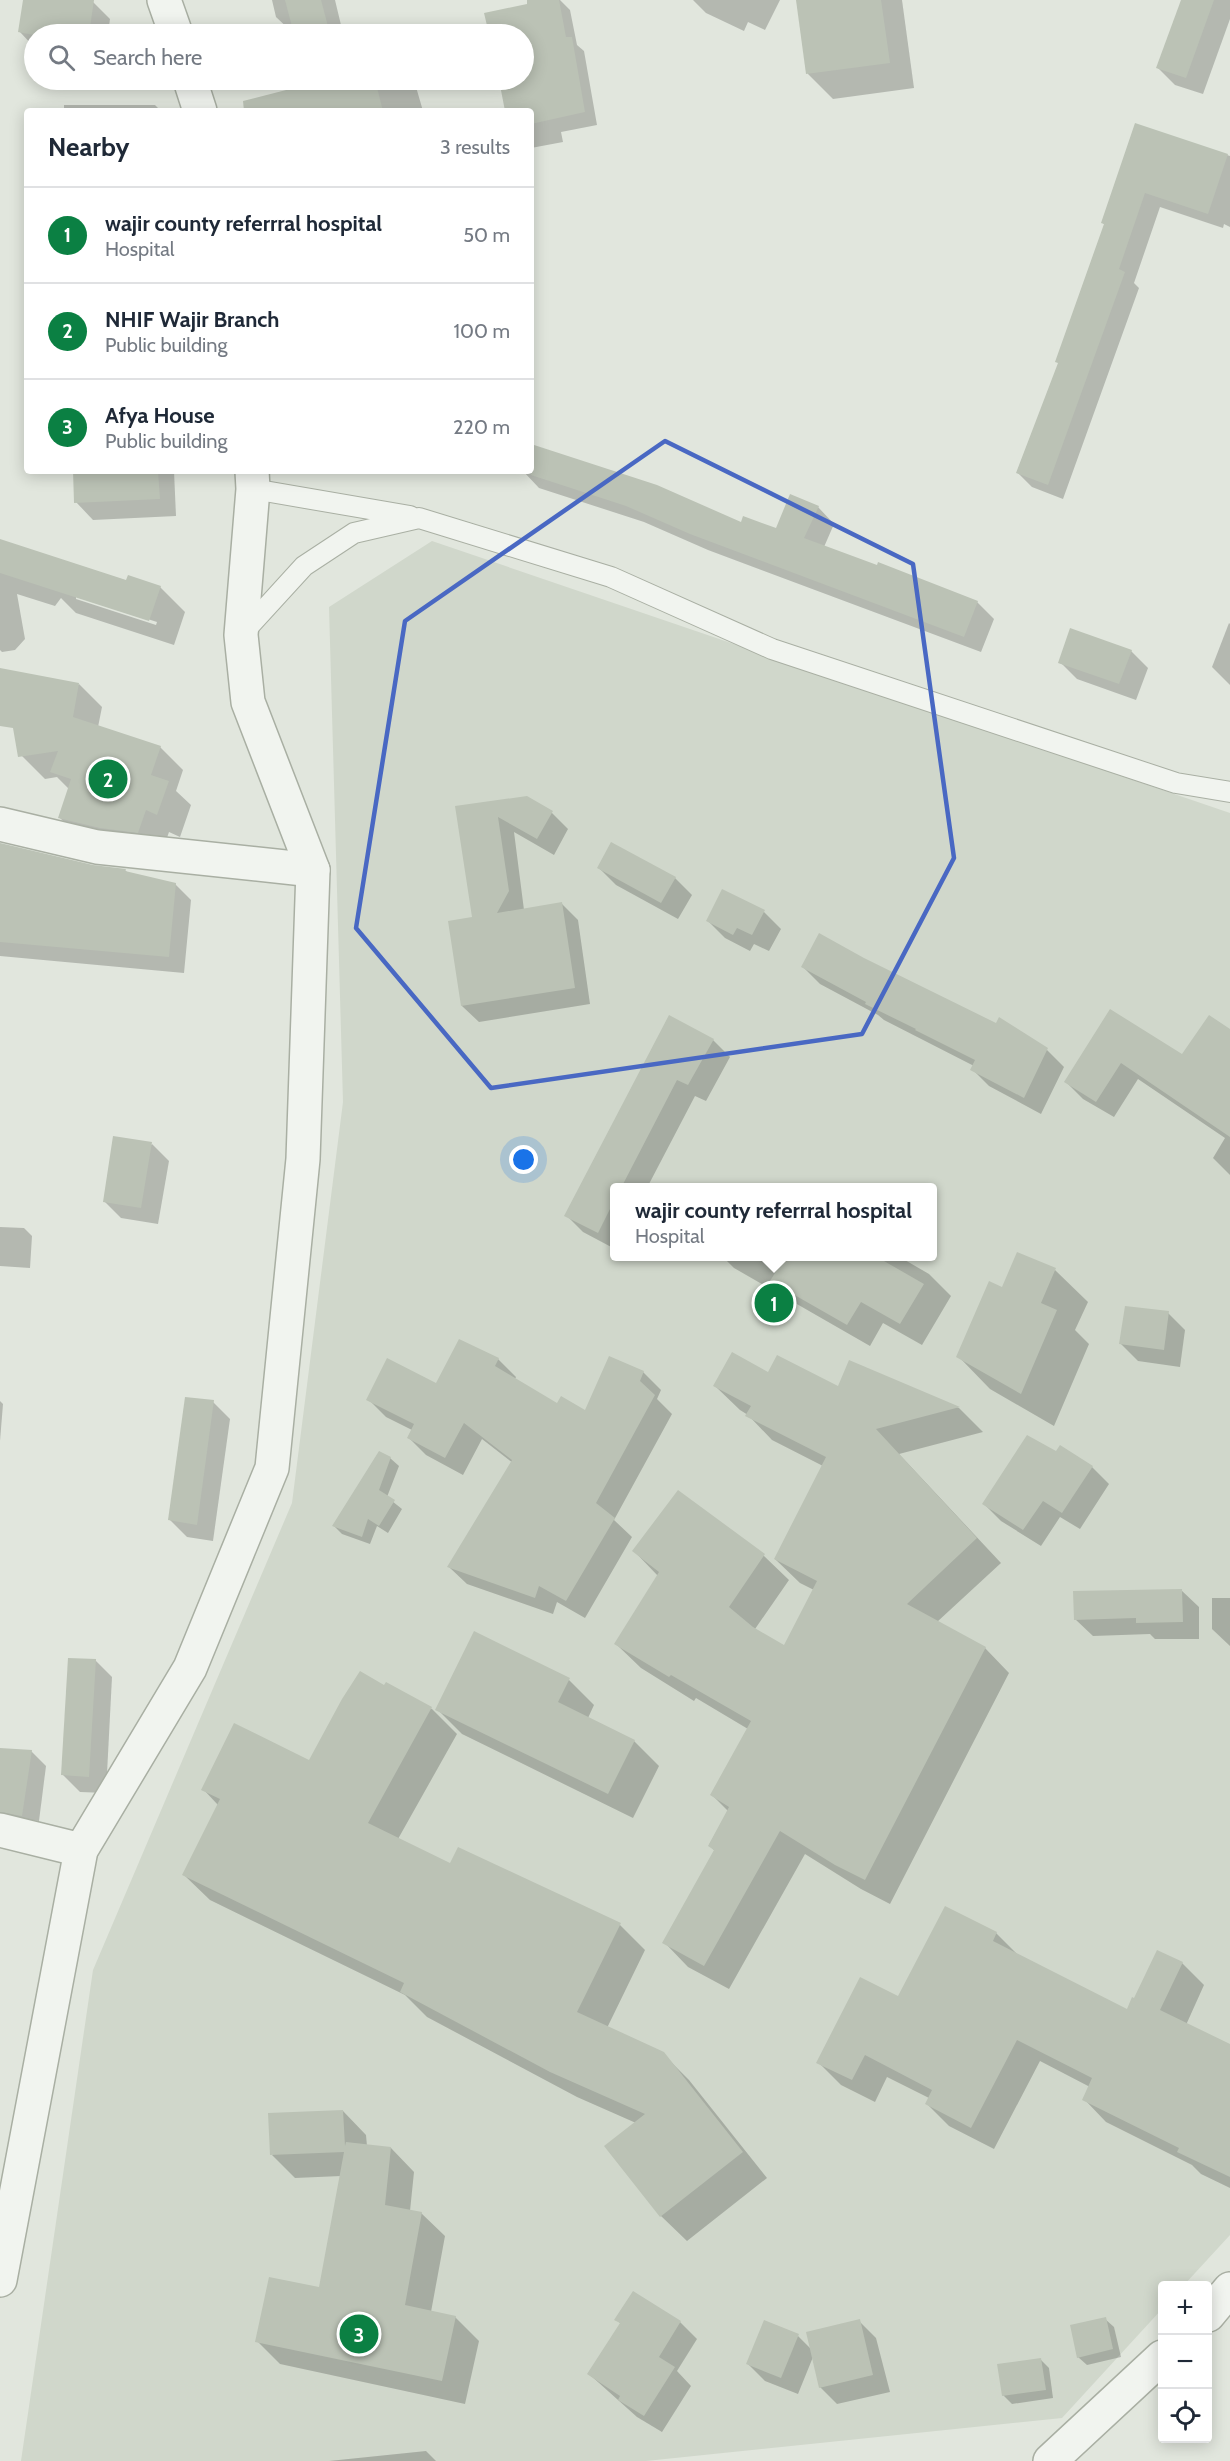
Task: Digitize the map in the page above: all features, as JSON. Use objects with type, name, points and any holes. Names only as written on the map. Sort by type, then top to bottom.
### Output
[{"type":"street","points":[[164,0],[172,24]]},
{"type":"street","points":[[193,90],[199,108]]},
{"type":"street","points":[[0,2280],[81,1850],[190,1668],[272,1468],[303,1159],[313,870],[248,702],[241,635],[253,480]]},
{"type":"street","points":[[0,824],[96,847],[313,870]]},
{"type":"street","points":[[0,1830],[81,1850]]},
{"type":"street","points":[[0,2157],[14,2196]]},
{"type":"street","points":[[1212,2310],[1230,2289]]},
{"type":"street","points":[[1050,2461],[1158,2361]]},
{"type":"lane","points":[[253,480],[419,518],[611,577],[772,649],[1176,783],[1230,792]]},
{"type":"lane","points":[[241,635],[304,566],[354,533],[419,518]]},
{"type":"highlighted area","points":[[665,441],[913,564],[954,858],[862,1034],[491,1088],[356,928],[405,621]]},
{"type":"shaded area","points":[[432,541],[1230,813],[1230,2235],[1188,2281],[1158,2281],[1158,2313],[1062,2418],[646,2461],[21,2461],[93,1970],[292,1503],[343,1102],[329,607]]},
{"type":"building","points":[[23,0],[94,0],[90,24],[24,24],[24,33],[18,32]]},
{"type":"building","points":[[285,0],[321,0],[327,24],[291,24]]},
{"type":"building","points":[[527,0],[559,0],[566,37],[572,37],[585,112],[534,123],[534,108],[504,108],[501,90],[534,90],[534,24],[487,24],[484,13],[527,4]]},
{"type":"building","points":[[796,0],[881,0],[890,63],[806,74]]},
{"type":"building","points":[[1181,0],[1214,0],[1186,78],[1156,68]]},
{"type":"building","points":[[286,90],[378,90],[382,108],[244,108],[243,101]]},
{"type":"building","points":[[1135,123],[1228,154],[1208,214],[1145,193],[1119,269],[1125,272],[1048,485],[1016,473],[1058,363],[1055,362],[1104,224],[1101,223]]},
{"type":"building","points":[[534,445],[657,485],[741,522],[743,516],[776,528],[790,494],[819,506],[804,538],[877,565],[878,562],[978,601],[964,637],[690,534],[626,506],[531,475],[534,474]]},
{"type":"building","points":[[73,474],[158,474],[160,499],[74,503]]},
{"type":"building","points":[[0,539],[126,580],[128,575],[161,586],[149,621],[0,573]]},
{"type":"building","points":[[1070,628],[1132,650],[1119,684],[1058,663]]},
{"type":"building","points":[[0,668],[79,683],[73,717],[161,746],[151,775],[169,781],[157,815],[146,810],[138,833],[100,828],[58,818],[71,779],[50,772],[58,751],[18,757],[13,728],[0,726]]},
{"type":"building","points":[[527,796],[553,811],[537,839],[498,817],[509,891],[497,913],[562,902],[575,988],[461,1006],[448,921],[472,917],[455,806]]},
{"type":"building","points":[[611,842],[676,877],[661,903],[597,868]]},
{"type":"building","points":[[0,843],[93,865],[126,869],[125,871],[176,883],[169,957],[0,942]]},
{"type":"building","points":[[722,889],[765,910],[752,935],[737,928],[733,935],[706,921]]},
{"type":"building","points":[[819,933],[864,958],[996,1023],[999,1017],[1048,1048],[1024,1098],[970,1070],[975,1060],[865,1004],[866,1002],[801,967]]},
{"type":"building","points":[[1110,1009],[1182,1054],[1209,1015],[1230,1029],[1230,1137],[1121,1063],[1096,1102],[1064,1082]]},
{"type":"building","points":[[669,1015],[714,1039],[688,1085],[677,1080],[624,1183],[610,1183],[610,1209],[598,1233],[564,1216]]},
{"type":"building","points":[[113,1136],[152,1142],[141,1208],[103,1202]]},
{"type":"building","points":[[1017,1252],[1056,1268],[1041,1303],[1057,1310],[1021,1394],[956,1357],[989,1281],[1002,1287]]},
{"type":"building","points":[[782,1261],[884,1261],[924,1284],[900,1324],[861,1302],[847,1325],[770,1281]]},
{"type":"building","points":[[1125,1306],[1169,1311],[1164,1350],[1119,1344]]},
{"type":"building","points":[[459,1339],[499,1358],[495,1366],[557,1403],[561,1396],[585,1410],[609,1356],[644,1371],[640,1381],[655,1395],[596,1503],[615,1518],[566,1601],[539,1586],[535,1598],[447,1567],[512,1460],[464,1423],[445,1458],[407,1438],[414,1424],[366,1400],[387,1358],[436,1383]]},
{"type":"building","points":[[732,1352],[768,1372],[777,1355],[838,1386],[849,1360],[960,1407],[876,1429],[977,1538],[907,1604],[986,1647],[865,1880],[835,1865],[780,1831],[704,1966],[662,1943],[714,1850],[708,1846],[729,1807],[710,1795],[751,1721],[671,1675],[669,1677],[614,1644],[659,1572],[632,1551],[678,1490],[765,1554],[729,1607],[753,1627],[784,1645],[817,1581],[774,1559],[826,1457],[745,1416],[751,1406],[713,1386]]},
{"type":"building","points":[[185,1397],[214,1400],[197,1525],[168,1520]]},
{"type":"building","points":[[1027,1435],[1056,1451],[1060,1445],[1093,1466],[1062,1513],[1043,1501],[1023,1530],[982,1504]]},
{"type":"building","points":[[379,1451],[391,1457],[379,1490],[395,1500],[379,1526],[368,1519],[362,1537],[332,1526]]},
{"type":"building","points":[[1182,1589],[1183,1622],[1136,1623],[1136,1618],[1074,1620],[1073,1591]]},
{"type":"building","points":[[474,1631],[570,1678],[558,1702],[635,1740],[608,1794],[435,1710]]},
{"type":"building","points":[[68,1658],[96,1659],[89,1777],[61,1775]]},
{"type":"building","points":[[360,1671],[432,1707],[368,1823],[450,1863],[458,1847],[621,1923],[577,2012],[664,2052],[743,2152],[660,2217],[604,2146],[645,2114],[550,2072],[400,1992],[404,1983],[182,1875],[220,1799],[201,1790],[234,1723],[309,1760]]},
{"type":"building","points":[[0,1748],[32,1750],[22,1816],[0,1812]]},
{"type":"building","points":[[945,1906],[997,1932],[993,1941],[1127,2009],[1157,1950],[1183,1962],[1160,2010],[1230,2044],[1230,2177],[1177,2152],[1179,2148],[1082,2100],[1092,2078],[1017,2040],[971,2128],[925,2104],[932,2090],[865,2055],[852,2080],[816,2063],[860,1977],[898,1996]]},
{"type":"building","points":[[343,2110],[345,2146],[346,2142],[391,2147],[385,2205],[422,2212],[405,2305],[456,2316],[442,2381],[255,2342],[269,2277],[319,2287],[344,2152],[270,2155],[268,2113]]},
{"type":"building","points":[[633,2291],[681,2321],[659,2357],[675,2367],[644,2416],[618,2400],[620,2396],[587,2374],[620,2323],[614,2320]]},
{"type":"building","points":[[1106,2317],[1113,2349],[1077,2358],[1070,2325]]},
{"type":"building","points":[[860,2319],[873,2375],[819,2388],[806,2332]]},
{"type":"building","points":[[764,2320],[799,2334],[781,2378],[746,2364]]},
{"type":"building","points":[[1041,2358],[1046,2390],[1002,2396],[997,2364]]},
{"type":"place","name":"NHIF Wajir Branch","points":[[108,779]]},
{"type":"place","name":"wajir county referrral hospital","points":[[774,1303]]},
{"type":"place","name":"Afya House","points":[[359,2334]]}]
